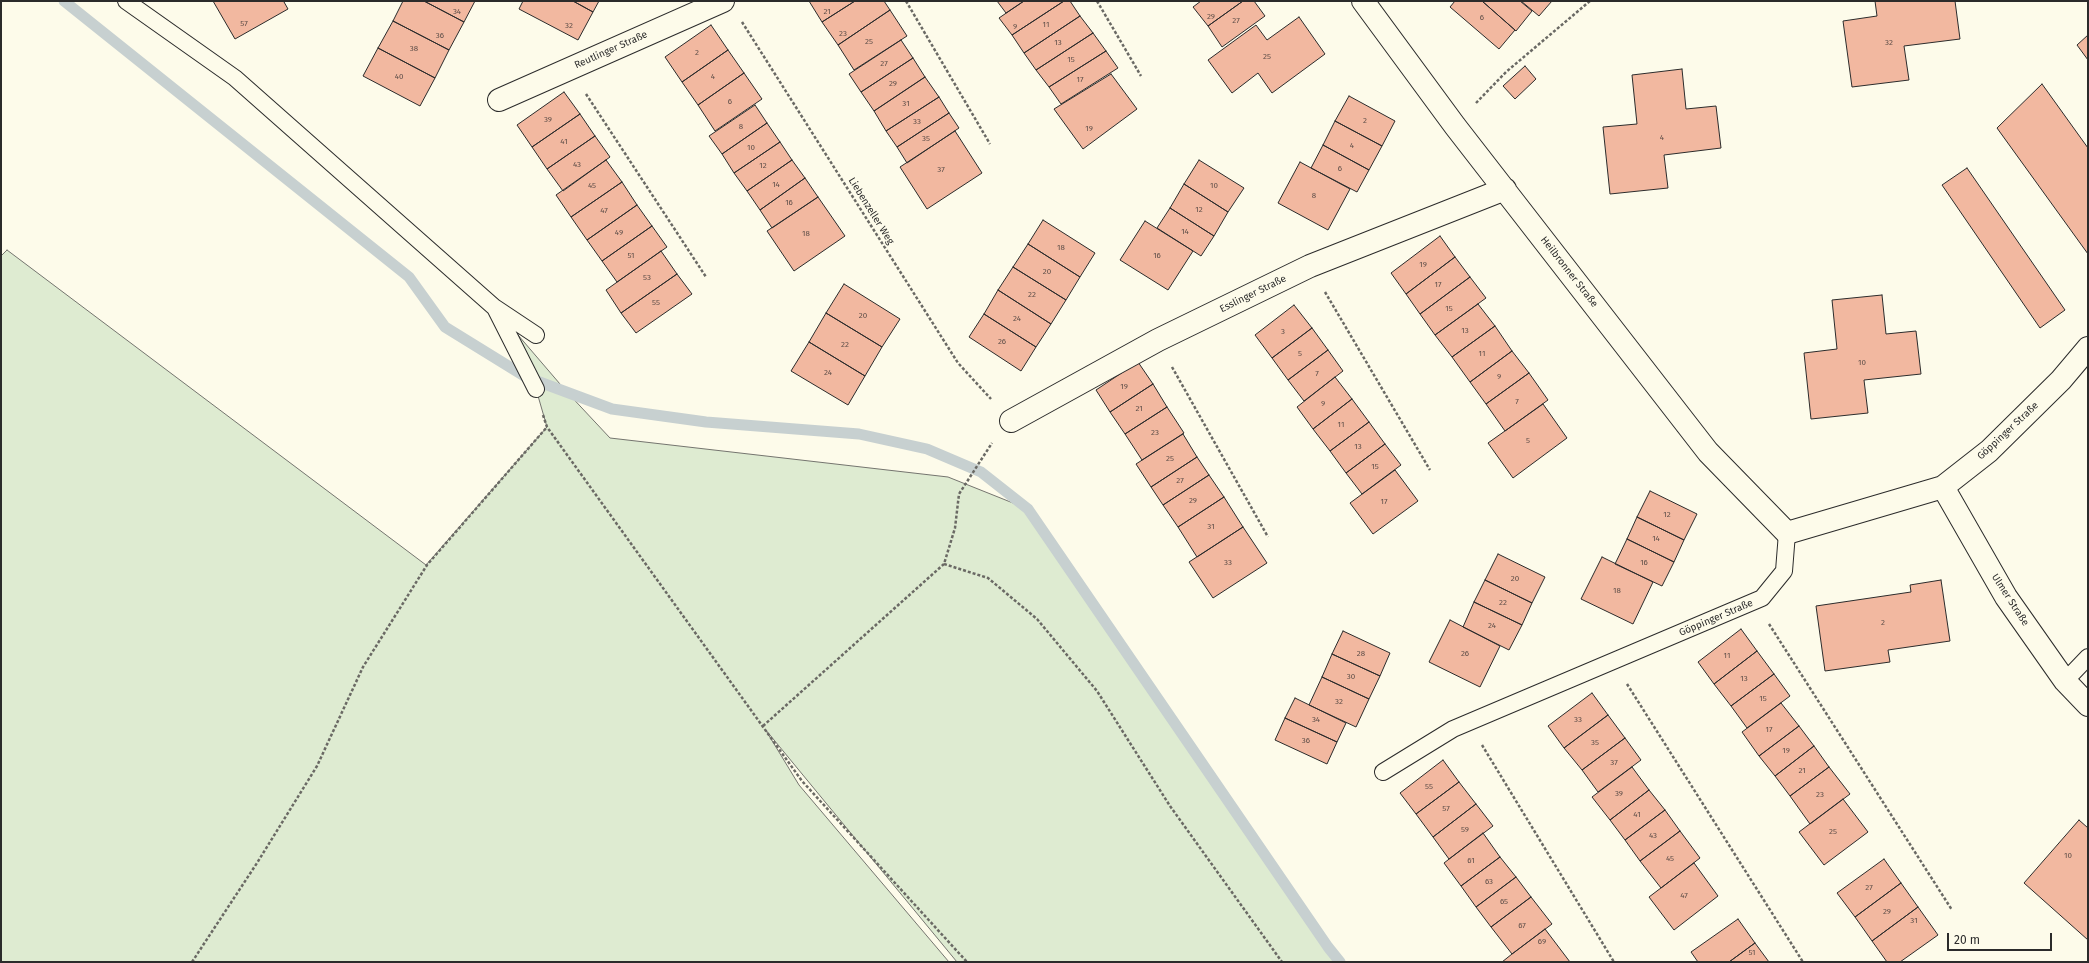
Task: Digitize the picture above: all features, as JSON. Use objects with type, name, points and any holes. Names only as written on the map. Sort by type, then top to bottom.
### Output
[{"type":"street","name":"Reutlinger Straße","points":[[498,100],[724,1]]},
{"type":"street","name":"Heilbronner Straße","points":[[1363,1],[1455,126],[1506,189],[1708,452],[1787,533]]},
{"type":"street","name":"Esslinger Straße","points":[[1011,421],[1158,340],[1310,266],[1506,189]]},
{"type":"street","name":"Göppinger Straße","points":[[1787,533],[1943,487],[1989,451],[2061,380],[2088,348]]},
{"type":"street","name":"Ulmer Straße","points":[[1943,487],[2006,596],[2065,681],[2088,705]]},
{"type":"lane","points":[[126,1],[235,78],[494,307],[536,336]]},
{"type":"lane","points":[[494,307],[536,389]]},
{"type":"lane","name":"Göppinger Straße","points":[[1383,772],[1453,729],[1762,598],[1784,571],[1787,533]]},
{"type":"lane","points":[[2065,681],[2088,657]]},
{"type":"path","points":[[906,1],[990,144]]},
{"type":"path","points":[[1097,1],[1141,76]]},
{"type":"path","points":[[1455,126],[1506,72],[1590,1]]},
{"type":"path","name":"Liebenzeller Weg","points":[[742,21],[958,364],[1011,421]]},
{"type":"path","points":[[569,68],[706,277]]},
{"type":"path","points":[[1310,266],[1430,470]]},
{"type":"path","points":[[1158,340],[1268,537]]},
{"type":"path","points":[[536,389],[547,427],[802,781],[967,962]]},
{"type":"path","points":[[192,962],[257,863],[317,766],[363,667],[427,565],[547,427]]},
{"type":"path","points":[[763,726],[944,564],[955,528],[959,494],[992,443]]},
{"type":"path","points":[[944,564],[988,578],[1042,625],[1097,691],[1170,806],[1282,962]]},
{"type":"path","points":[[1754,602],[1952,910]]},
{"type":"path","points":[[1612,662],[1803,962]]},
{"type":"path","points":[[1468,723],[1614,962]]},
{"type":"green space","points":[[7,250],[426,565],[547,427],[536,389],[494,307],[566,391],[610,438],[948,477],[1028,509],[1328,947],[1340,962],[957,962],[765,729],[799,785],[949,962],[1,962],[1,256]]},
{"type":"building","points":[[213,1],[286,1],[284,2],[288,9],[235,39]]},
{"type":"building","points":[[403,1],[424,1],[464,22],[449,50],[393,21]]},
{"type":"building","points":[[424,1],[475,1],[464,22]]},
{"type":"building","points":[[523,1],[573,1],[593,12],[578,40],[519,9]]},
{"type":"building","points":[[573,1],[599,1],[593,12]]},
{"type":"building","points":[[809,1],[855,1],[822,22]]},
{"type":"building","points":[[855,1],[884,1],[890,10],[838,45],[822,22]]},
{"type":"building","points":[[997,1],[1024,1],[1006,13]]},
{"type":"building","points":[[1024,1],[1064,1],[1012,35],[999,18]]},
{"type":"building","points":[[1064,1],[1070,1],[1080,16],[1024,53],[1012,35]]},
{"type":"building","points":[[1201,1],[1243,1],[1208,26],[1193,7]]},
{"type":"building","points":[[1243,1],[1254,1],[1265,16],[1222,47],[1208,26]]},
{"type":"building","points":[[1455,1],[1482,1],[1515,30],[1499,49],[1450,7]]},
{"type":"building","points":[[1482,1],[1520,1],[1532,11],[1516,31]]},
{"type":"building","points":[[1521,1],[1552,1],[1539,16]]},
{"type":"building","points":[[1875,1],[1955,1],[1960,39],[1904,46],[1909,80],[1852,87],[1843,21],[1877,16]]},
{"type":"building","points":[[890,10],[907,36],[854,70],[838,45]]},
{"type":"building","points":[[1080,16],[1093,33],[1036,70],[1024,53]]},
{"type":"building","points":[[1299,17],[1325,54],[1272,93],[1258,73],[1232,93],[1208,60],[1256,25],[1267,40]]},
{"type":"building","points":[[393,21],[449,50],[435,78],[378,48]]},
{"type":"building","points":[[711,25],[728,50],[682,82],[665,57]]},
{"type":"building","points":[[1093,33],[1106,51],[1049,87],[1036,70]]},
{"type":"building","points":[[2088,35],[2088,60],[2077,45]]},
{"type":"building","points":[[901,40],[913,58],[861,92],[849,74]]},
{"type":"building","points":[[378,48],[435,78],[420,106],[363,76]]},
{"type":"building","points":[[728,50],[744,73],[698,105],[682,82]]},
{"type":"building","points":[[1106,51],[1118,68],[1061,104],[1049,87]]},
{"type":"building","points":[[913,58],[925,77],[874,111],[861,92]]},
{"type":"building","points":[[1525,66],[1536,79],[1515,99],[1503,86]]},
{"type":"building","points":[[1682,69],[1686,109],[1716,106],[1721,148],[1664,155],[1668,188],[1610,194],[1603,127],[1637,124],[1632,75]]},
{"type":"building","points":[[744,73],[762,99],[715,131],[698,105]]},
{"type":"building","points":[[1111,74],[1137,109],[1083,149],[1054,109]]},
{"type":"building","points":[[925,77],[939,97],[886,131],[874,111]]},
{"type":"building","points":[[2042,84],[2088,148],[2088,254],[1997,128]]},
{"type":"building","points":[[564,92],[580,114],[532,147],[517,125]]},
{"type":"building","points":[[1349,96],[1395,121],[1382,146],[1335,121]]},
{"type":"building","points":[[939,97],[949,113],[897,147],[886,131]]},
{"type":"building","points":[[755,105],[767,123],[722,154],[709,136]]},
{"type":"building","points":[[949,113],[959,128],[907,163],[897,147]]},
{"type":"building","points":[[580,114],[595,136],[547,169],[532,147]]},
{"type":"building","points":[[1335,121],[1382,146],[1369,170],[1323,145]]},
{"type":"building","points":[[767,123],[780,142],[734,173],[722,154]]},
{"type":"building","points":[[955,131],[982,173],[927,209],[900,167]]},
{"type":"building","points":[[595,136],[610,157],[563,191],[547,169]]},
{"type":"building","points":[[780,142],[792,160],[747,191],[734,173]]},
{"type":"building","points":[[1323,145],[1369,170],[1357,192],[1311,168]]},
{"type":"building","points":[[606,160],[622,182],[571,217],[556,195]]},
{"type":"building","points":[[792,160],[805,178],[760,210],[747,191]]},
{"type":"building","points":[[1199,160],[1244,188],[1228,212],[1184,184]]},
{"type":"building","points":[[1300,162],[1350,189],[1328,230],[1278,203]]},
{"type":"building","points":[[1967,168],[2065,310],[2040,328],[1942,185]]},
{"type":"building","points":[[805,178],[818,197],[772,228],[760,210]]},
{"type":"building","points":[[622,182],[637,205],[587,240],[571,217]]},
{"type":"building","points":[[1184,184],[1228,212],[1214,236],[1170,208]]},
{"type":"building","points":[[818,197],[845,236],[794,271],[767,231]]},
{"type":"building","points":[[637,205],[652,226],[602,261],[587,240]]},
{"type":"building","points":[[1170,208],[1214,236],[1201,256],[1157,228]]},
{"type":"building","points":[[1043,220],[1095,253],[1080,277],[1028,244]]},
{"type":"building","points":[[1145,221],[1193,251],[1168,290],[1120,260]]},
{"type":"building","points":[[652,226],[667,247],[617,282],[602,261]]},
{"type":"building","points":[[1440,236],[1455,257],[1406,294],[1391,273]]},
{"type":"building","points":[[1028,244],[1080,277],[1066,300],[1013,267]]},
{"type":"building","points":[[661,251],[677,274],[621,313],[606,290]]},
{"type":"building","points":[[1455,257],[1470,277],[1420,314],[1406,294]]},
{"type":"building","points":[[1013,267],[1066,300],[1051,324],[998,290]]},
{"type":"building","points":[[677,274],[692,294],[636,333],[621,313]]},
{"type":"building","points":[[1470,277],[1486,298],[1435,335],[1420,314]]},
{"type":"building","points":[[844,284],[900,319],[882,347],[826,313]]},
{"type":"building","points":[[998,290],[1051,324],[1036,347],[984,314]]},
{"type":"building","points":[[1882,295],[1886,334],[1916,331],[1921,374],[1864,380],[1868,413],[1811,419],[1804,353],[1837,349],[1832,300]]},
{"type":"building","points":[[1478,304],[1495,326],[1452,357],[1435,335]]},
{"type":"building","points":[[1294,305],[1312,328],[1272,358],[1255,335]]},
{"type":"building","points":[[826,313],[882,347],[865,376],[809,342]]},
{"type":"building","points":[[984,314],[1036,347],[1021,371],[969,337]]},
{"type":"building","points":[[1495,326],[1512,351],[1470,382],[1452,357]]},
{"type":"building","points":[[1312,328],[1328,350],[1288,380],[1272,358]]},
{"type":"building","points":[[809,342],[865,376],[848,405],[791,371]]},
{"type":"building","points":[[1328,350],[1343,371],[1304,401],[1288,380]]},
{"type":"building","points":[[1512,351],[1529,373],[1486,404],[1470,382]]},
{"type":"building","points":[[1138,362],[1153,384],[1110,412],[1096,390]]},
{"type":"building","points":[[1529,373],[1548,400],[1505,431],[1486,404]]},
{"type":"building","points":[[1335,377],[1352,399],[1313,429],[1297,407]]},
{"type":"building","points":[[1153,384],[1167,407],[1125,434],[1110,412]]},
{"type":"building","points":[[1352,399],[1369,422],[1330,451],[1313,429]]},
{"type":"building","points":[[1543,404],[1567,438],[1513,478],[1488,443]]},
{"type":"building","points":[[1167,407],[1184,433],[1142,460],[1125,434]]},
{"type":"building","points":[[1369,422],[1385,444],[1346,473],[1330,451]]},
{"type":"building","points":[[1183,434],[1197,457],[1151,487],[1136,464]]},
{"type":"building","points":[[1385,444],[1401,465],[1362,494],[1346,473]]},
{"type":"building","points":[[1197,457],[1209,475],[1163,505],[1151,487]]},
{"type":"building","points":[[1395,470],[1418,501],[1373,534],[1350,503]]},
{"type":"building","points":[[1209,475],[1224,497],[1178,527],[1163,505]]},
{"type":"building","points":[[1650,491],[1697,514],[1684,540],[1637,517]]},
{"type":"building","points":[[1224,497],[1243,527],[1197,557],[1178,527]]},
{"type":"building","points":[[1637,517],[1684,540],[1674,562],[1627,539]]},
{"type":"building","points":[[1243,527],[1267,563],[1213,598],[1189,562]]},
{"type":"building","points":[[1627,539],[1674,562],[1662,586],[1615,564]]},
{"type":"building","points":[[1498,554],[1545,577],[1532,603],[1485,580]]},
{"type":"building","points":[[1602,557],[1653,582],[1633,624],[1581,599]]},
{"type":"building","points":[[1485,580],[1532,603],[1522,625],[1474,602]]},
{"type":"building","points":[[1941,580],[1950,641],[1888,650],[1890,662],[1825,671],[1816,606],[1911,592],[1910,585]]},
{"type":"building","points":[[1474,602],[1522,625],[1509,650],[1463,627]]},
{"type":"building","points":[[1450,620],[1500,646],[1480,687],[1429,662]]},
{"type":"building","points":[[1741,629],[1757,651],[1714,684],[1698,662]]},
{"type":"building","points":[[1343,631],[1390,653],[1380,676],[1332,654]]},
{"type":"building","points":[[1757,651],[1774,674],[1731,706],[1714,684]]},
{"type":"building","points":[[1332,654],[1380,676],[1369,699],[1322,677]]},
{"type":"building","points":[[1774,674],[1790,696],[1747,728],[1731,706]]},
{"type":"building","points":[[1322,677],[1369,699],[1356,727],[1309,705]]},
{"type":"building","points":[[1592,693],[1608,715],[1564,748],[1548,726]]},
{"type":"building","points":[[1295,698],[1346,723],[1337,742],[1285,718]]},
{"type":"building","points":[[1781,703],[1799,726],[1759,756],[1742,732]]},
{"type":"building","points":[[1608,715],[1625,738],[1582,770],[1564,748]]},
{"type":"building","points":[[1285,718],[1337,742],[1327,764],[1275,740]]},
{"type":"building","points":[[1799,726],[1814,746],[1775,776],[1759,756]]},
{"type":"building","points":[[1625,738],[1641,760],[1598,792],[1582,770]]},
{"type":"building","points":[[1814,746],[1829,767],[1790,796],[1775,776]]},
{"type":"building","points":[[1443,760],[1459,782],[1416,814],[1400,793]]},
{"type":"building","points":[[1632,767],[1649,790],[1610,820],[1592,797]]},
{"type":"building","points":[[1829,767],[1850,794],[1810,824],[1790,796]]},
{"type":"building","points":[[1459,782],[1476,804],[1433,837],[1416,814]]},
{"type":"building","points":[[1649,790],[1665,810],[1625,840],[1610,820]]},
{"type":"building","points":[[1843,799],[1868,832],[1824,865],[1799,832]]},
{"type":"building","points":[[1476,804],[1493,826],[1449,859],[1433,837]]},
{"type":"building","points":[[1665,810],[1680,831],[1640,861],[1625,840]]},
{"type":"building","points":[[2079,820],[2088,828],[2088,940],[2024,883]]},
{"type":"building","points":[[1680,831],[1700,858],[1661,888],[1640,861]]},
{"type":"building","points":[[1483,833],[1500,857],[1461,886],[1444,863]]},
{"type":"building","points":[[1500,857],[1516,877],[1476,907],[1461,886]]},
{"type":"building","points":[[1884,859],[1901,883],[1855,917],[1837,893]]},
{"type":"building","points":[[1694,863],[1718,896],[1674,930],[1649,897]]},
{"type":"building","points":[[1516,877],[1531,897],[1491,927],[1476,907]]},
{"type":"building","points":[[1901,883],[1918,907],[1872,941],[1855,917]]},
{"type":"building","points":[[1531,897],[1552,924],[1512,954],[1491,927]]},
{"type":"building","points":[[1918,907],[1938,935],[1900,962],[1887,962],[1872,941]]},
{"type":"building","points":[[1738,919],[1755,943],[1729,962],[1698,962],[1691,952]]},
{"type":"building","points":[[1545,929],[1570,962],[1502,962],[1512,954]]},
{"type":"building","points":[[1755,943],[1769,962],[1729,962]]},
{"type":"waterway","points":[[64,1],[409,277],[445,327],[526,377],[612,409],[706,422],[859,434],[927,449],[981,472],[1028,509],[1328,947],[1340,962]]}]
